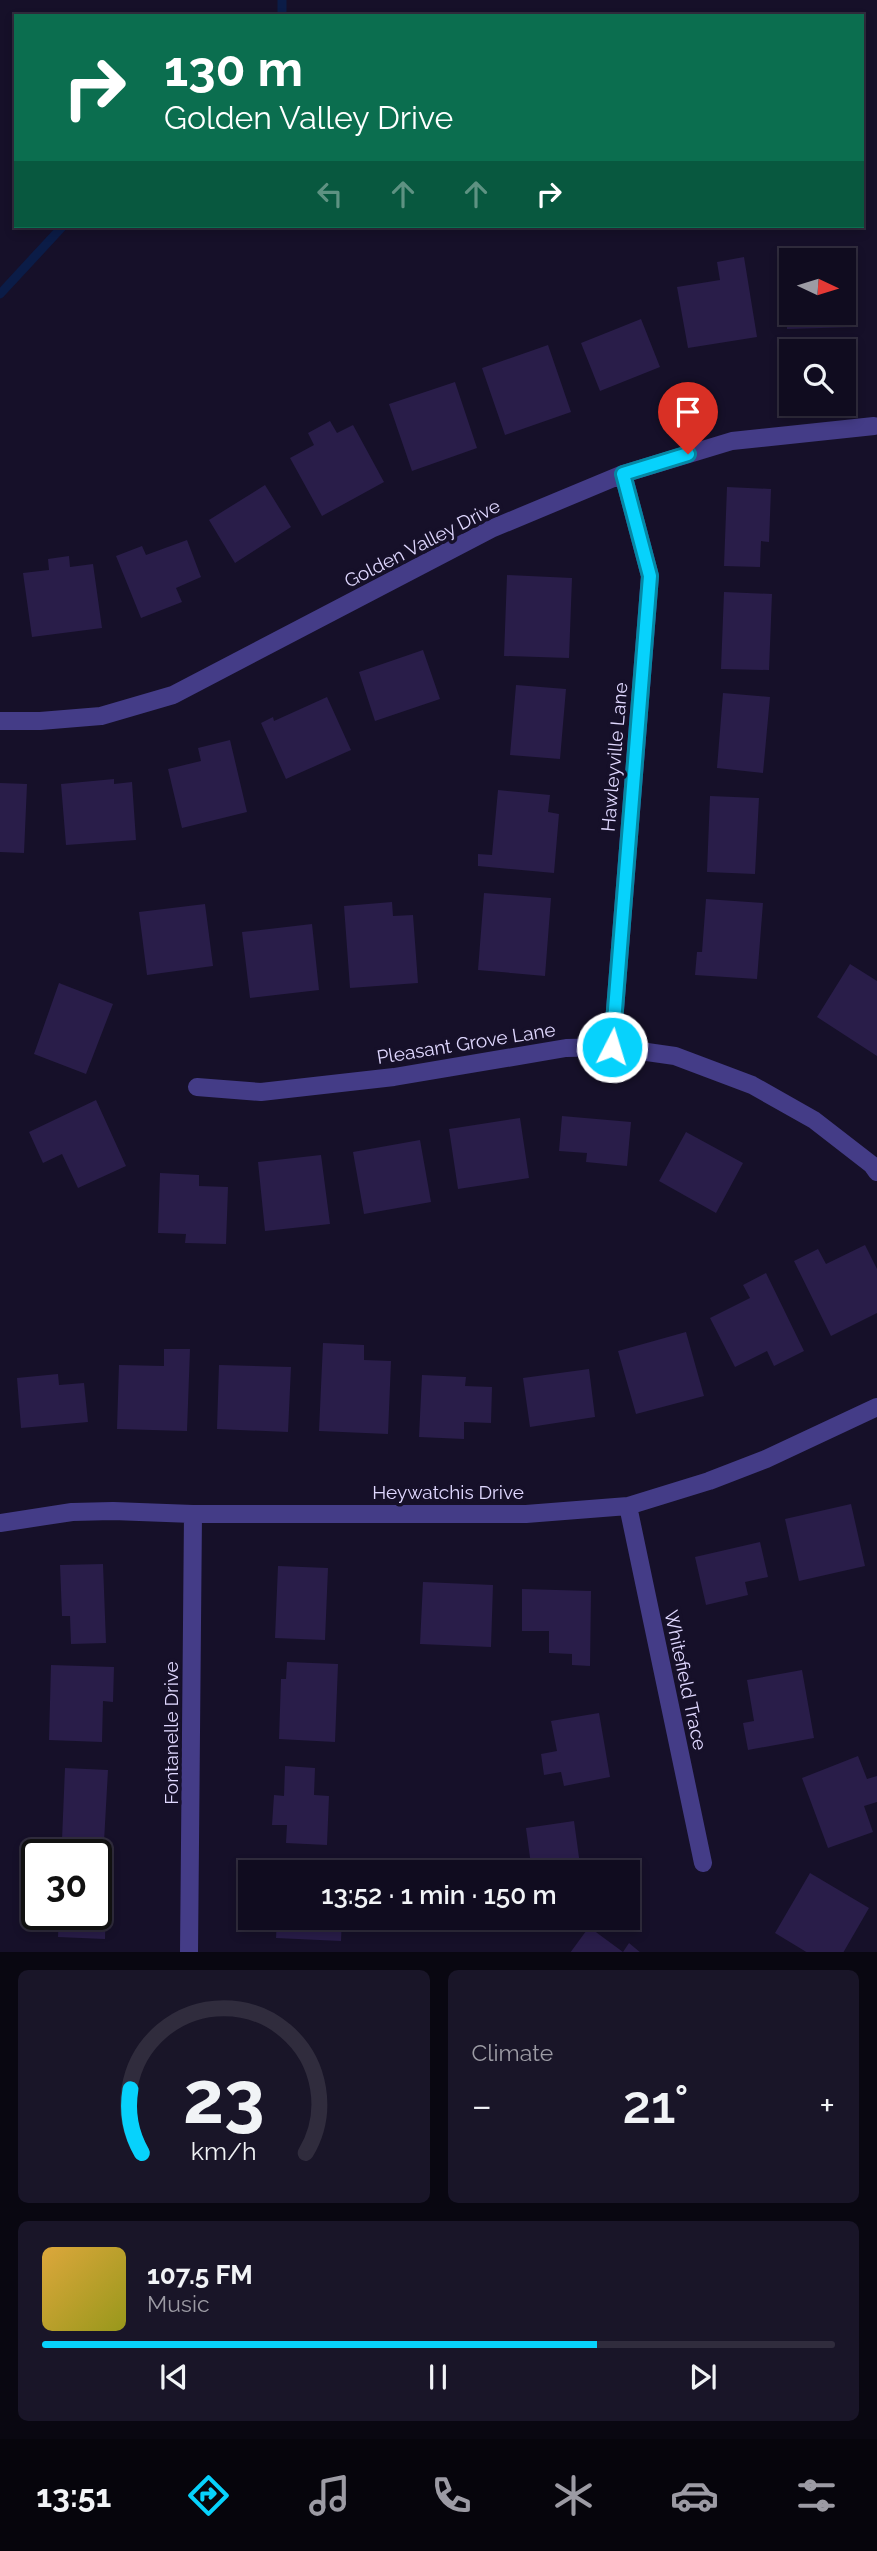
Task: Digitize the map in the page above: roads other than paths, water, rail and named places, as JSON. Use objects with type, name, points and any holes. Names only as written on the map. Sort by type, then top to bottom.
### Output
[{"type":"street","name":"Golden Valley Drive","points":[[0,720],[40,721],[101,716],[173,695],[491,530],[623,474],[732,441],[874,426]]},
{"type":"street","name":"Hawleyville Lane","points":[[612,1047],[650,576],[623,474]]},
{"type":"street","name":"Pleasant Grove Lane","points":[[197,1087],[261,1092],[394,1077],[566,1048],[612,1047],[675,1056],[752,1086],[814,1119],[872,1165],[877,1172]]},
{"type":"street","name":"Heywatchis Drive","points":[[0,1524],[72,1512],[526,1514],[628,1506],[709,1481],[766,1459],[877,1407]]},
{"type":"street","name":"Whitefield Trace","points":[[628,1506],[703,1863]]},
{"type":"street","name":"Fontanelle Drive","points":[[189,1952],[193,1514]]},
{"type":"waterway","points":[[282,0],[282,14]]},
{"type":"waterway","points":[[0,294],[61,228]]}]
